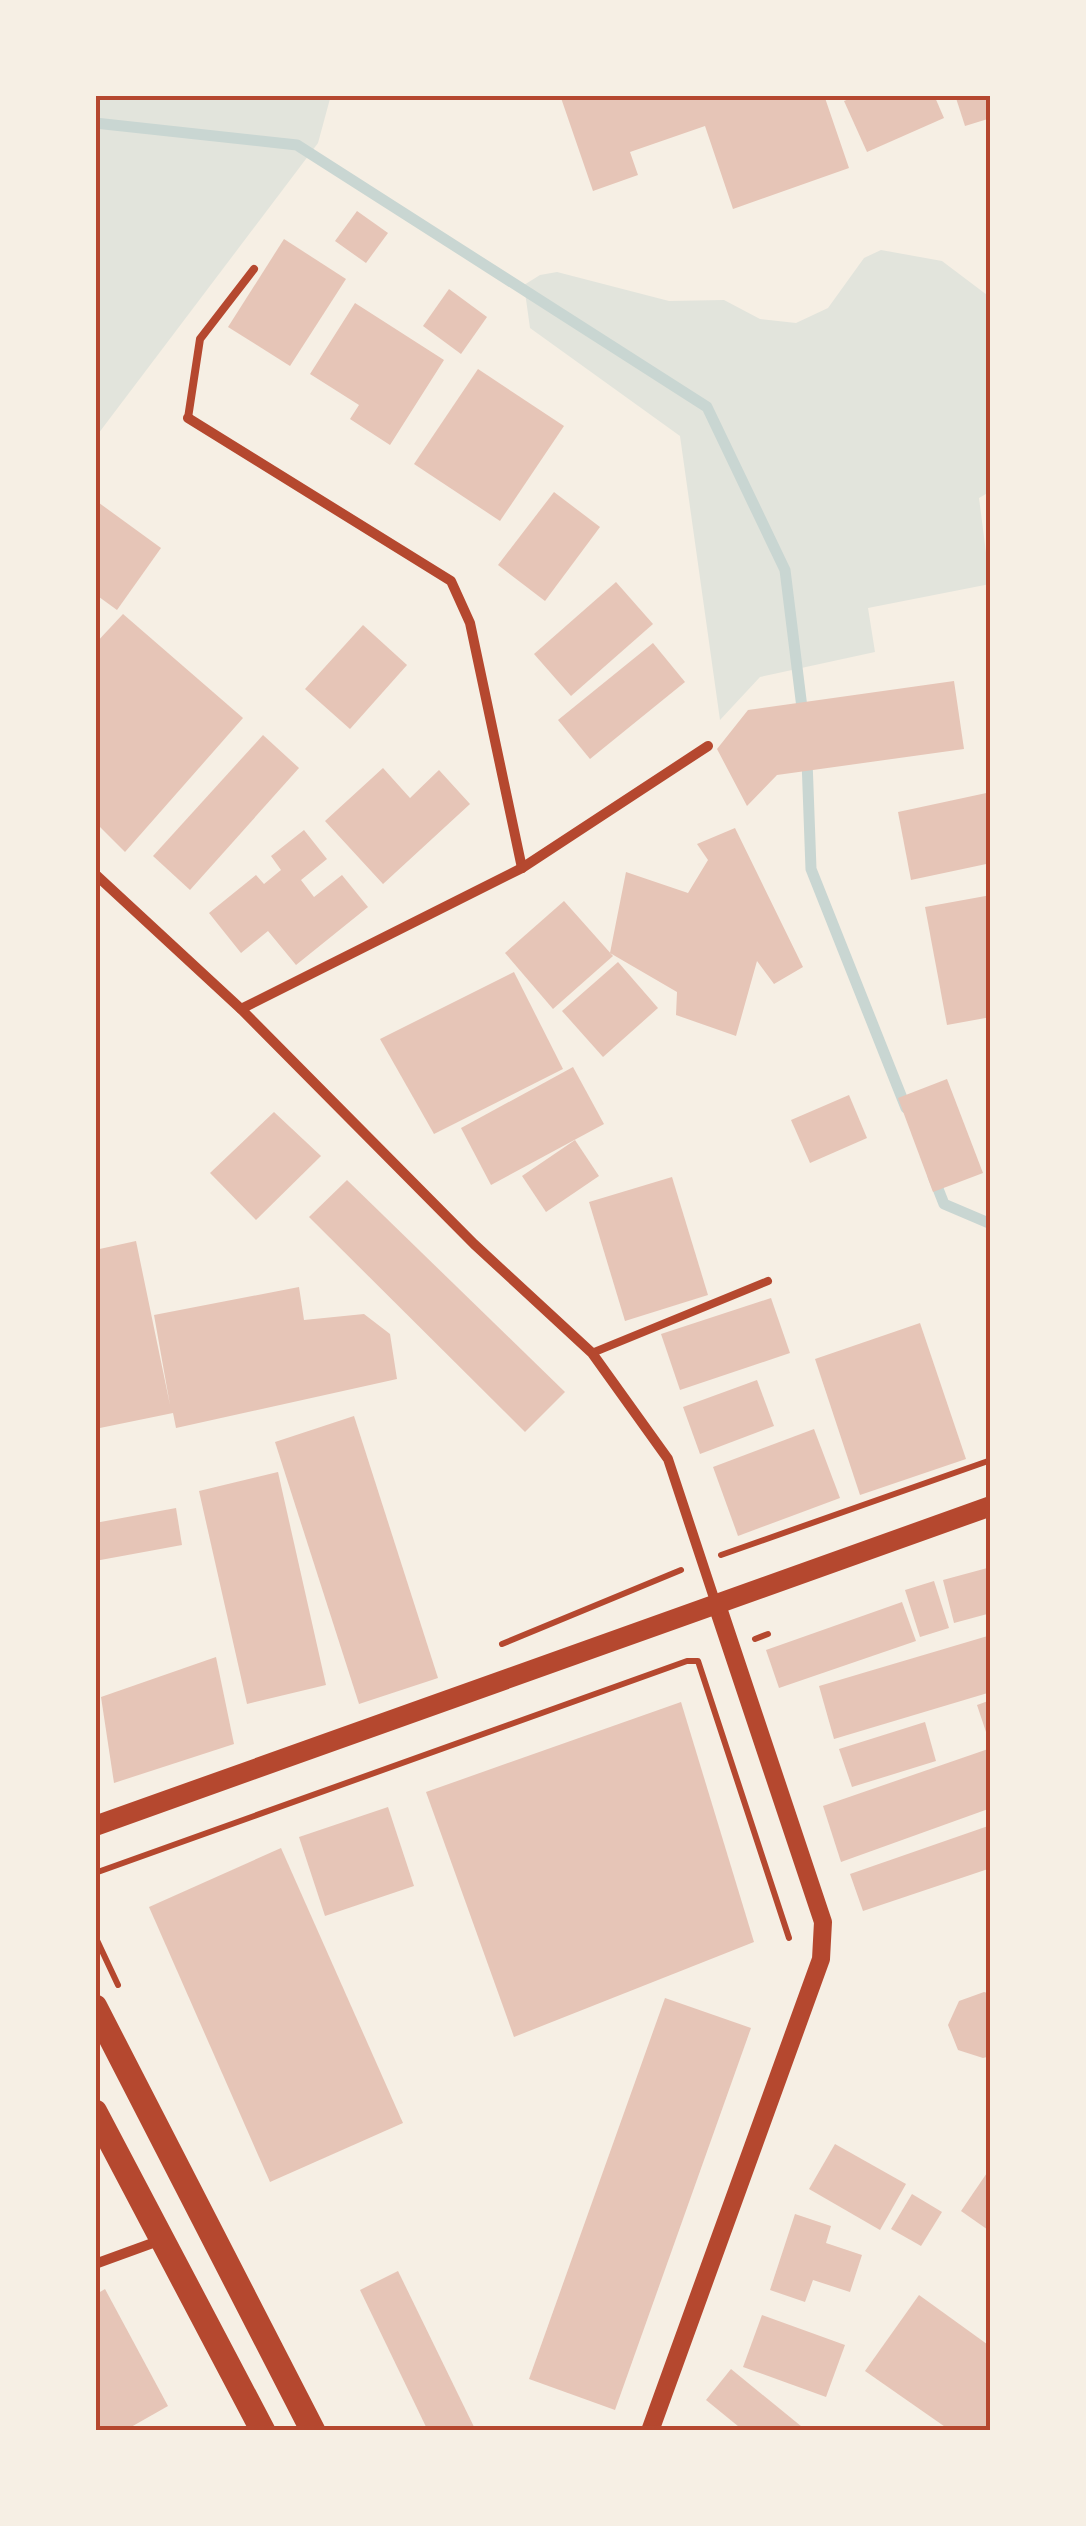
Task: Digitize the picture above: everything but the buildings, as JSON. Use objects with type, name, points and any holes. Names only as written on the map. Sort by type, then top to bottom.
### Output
[{"type":"main road","points":[[95,1826],[991,1506]]},
{"type":"main road","points":[[95,2007],[313,2431]]},
{"type":"main road","points":[[95,2112],[263,2431]]},
{"type":"street","points":[[188,418],[451,581],[470,623],[522,868]]},
{"type":"street","points":[[241,1009],[522,868],[708,746]]},
{"type":"street","points":[[95,874],[241,1009],[474,1244],[592,1353],[668,1460],[823,1922],[821,1960],[650,2431]]},
{"type":"street","points":[[95,2264],[162,2240]]},
{"type":"lane","points":[[188,418],[200,338],[254,269]]},
{"type":"lane","points":[[592,1353],[768,1281]]},
{"type":"path","points":[[502,1644],[702,1561],[991,1460]]},
{"type":"path","points":[[95,1873],[687,1661],[698,1661],[789,1938]]},
{"type":"shaded area","points":[[95,95],[331,95],[318,143],[95,438]]},
{"type":"shaded area","points":[[881,250],[942,261],[991,298],[991,491],[979,498],[990,584],[868,608],[875,652],[760,677],[720,720],[680,436],[530,328],[524,285],[540,275],[557,272],[669,301],[724,300],[760,319],[796,323],[828,308],[864,258]]},
{"type":"waterway","points":[[95,123],[297,145],[707,407],[785,570],[803,716]]},
{"type":"waterway","points":[[807,760],[811,869],[906,1108]]},
{"type":"waterway","points":[[933,1176],[944,1204],[991,1224]]}]
